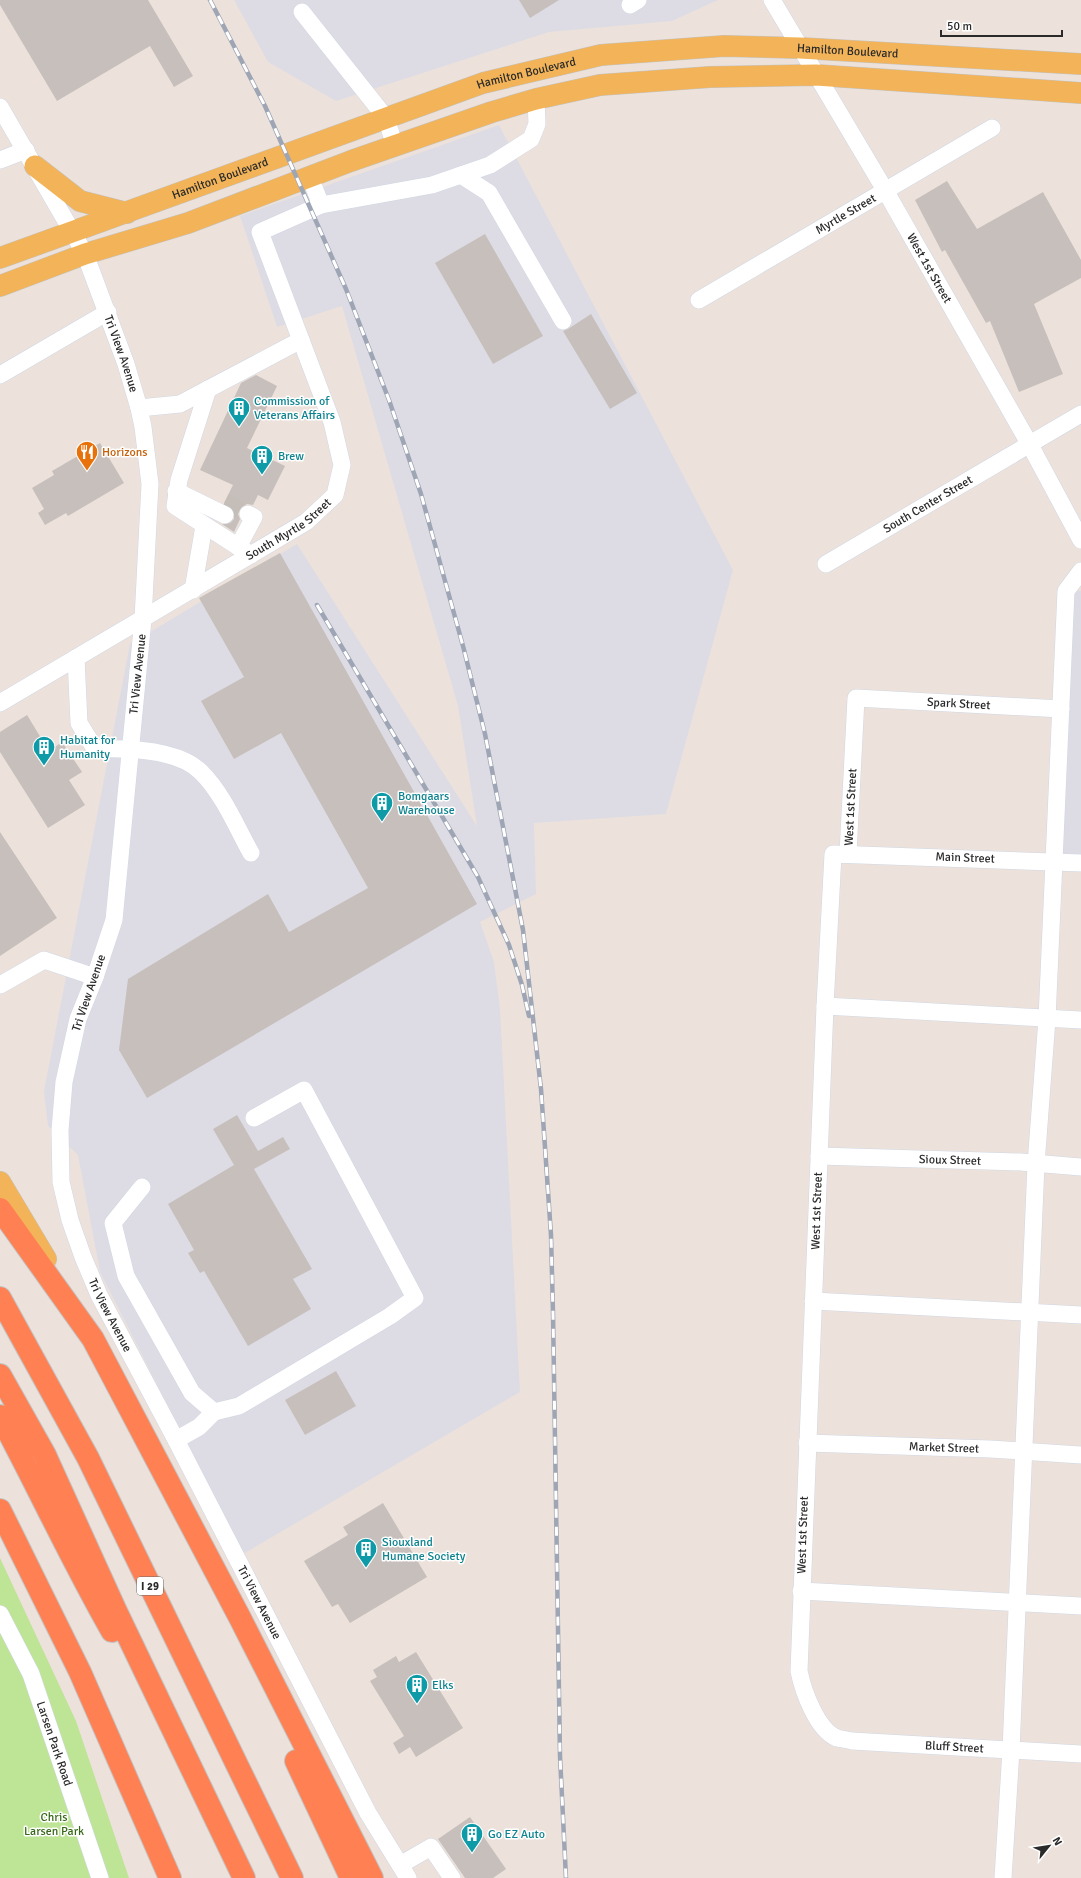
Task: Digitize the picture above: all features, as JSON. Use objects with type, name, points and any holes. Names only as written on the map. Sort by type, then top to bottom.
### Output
[{"type":"highway","points":[[0,1209],[93,1339],[240,1618],[372,1878]]},
{"type":"highway","name":"I 29","points":[[0,1298],[88,1458],[292,1878]]},
{"type":"highway","points":[[0,1375],[45,1455],[198,1784],[244,1878]]},
{"type":"highway","points":[[0,1416],[87,1589],[198,1784]]},
{"type":"highway","points":[[0,1510],[80,1672],[170,1878]]},
{"type":"highway","points":[[240,1618],[284,1737],[351,1878]]},
{"type":"main road","name":"Hamilton Boulevard","points":[[0,258],[73,233],[483,83],[601,55],[724,46],[800,48],[1081,64]]},
{"type":"main road","points":[[0,286],[86,254],[188,222],[492,112],[536,99],[600,85],[710,77],[816,75],[1081,93]]},
{"type":"main road","points":[[30,158],[80,201],[127,213]]},
{"type":"main road","points":[[0,1182],[93,1339]]},
{"type":"street","name":"West 1st Street","points":[[772,0],[885,190],[1030,445],[1081,540]]},
{"type":"street","points":[[302,12],[386,118],[395,146]]},
{"type":"street","points":[[310,177],[321,205],[432,185],[490,165],[531,139],[537,124],[536,99]]},
{"type":"street","name":"Tri View Avenue","points":[[0,107],[86,254],[126,364],[139,408],[143,427],[150,484],[143,619],[114,920],[95,977],[78,1019],[64,1082],[60,1130],[61,1182],[75,1234],[99,1295],[176,1440],[364,1806],[404,1872]]},
{"type":"street","name":"Myrtle Street","points":[[699,300],[992,128]]},
{"type":"street","points":[[0,160],[30,158]]},
{"type":"street","points":[[461,175],[489,193],[563,322]]},
{"type":"street","name":"South Myrtle Street","points":[[0,703],[193,590],[244,551],[306,522],[335,495],[342,465],[332,422],[260,232],[321,205]]},
{"type":"street","points":[[0,375],[108,312]]},
{"type":"street","points":[[139,408],[180,404],[301,340]]},
{"type":"street","points":[[208,389],[178,486],[175,506],[244,551]]},
{"type":"street","name":"South Center Street","points":[[826,564],[1081,414]]},
{"type":"street","points":[[178,486],[237,516],[244,551]]},
{"type":"street","points":[[193,590],[204,526]]},
{"type":"street","points":[[1003,1878],[1011,1750],[1025,1452],[1036,1164],[1047,1019],[1066,591],[1081,571]]},
{"type":"street","points":[[76,658],[79,723],[95,749],[130,748],[176,757],[200,771],[219,796],[251,853]]},
{"type":"street","name":"West 1st Street","points":[[829,1732],[822,1725],[814,1712],[803,1689],[799,1672],[801,1591],[825,1006],[833,854],[848,854],[856,698]]},
{"type":"street","name":"Spark Street","points":[[856,698],[1061,709]]},
{"type":"street","name":"Main Street","points":[[848,854],[1081,863]]},
{"type":"street","points":[[0,985],[44,960],[95,977]]},
{"type":"street","points":[[825,1006],[1081,1020]]},
{"type":"street","points":[[176,1440],[198,1427],[214,1412],[239,1406],[390,1316],[415,1298],[304,1090],[254,1118]]},
{"type":"street","name":"Sioux Street","points":[[819,1156],[1081,1166]]},
{"type":"street","points":[[142,1187],[113,1223],[126,1276],[192,1393],[214,1412]]},
{"type":"street","points":[[813,1301],[1081,1315]]},
{"type":"street","name":"Market Street","points":[[807,1443],[990,1449],[1081,1455]]},
{"type":"street","points":[[801,1591],[1081,1606]]},
{"type":"street","name":"Larsen Park Road","points":[[0,1614],[31,1674],[100,1878]]},
{"type":"street","name":"Bluff Street","points":[[829,1732],[836,1737],[852,1741],[1081,1754]]},
{"type":"street","points":[[404,1872],[431,1847],[452,1878]]},
{"type":"shaded area","points":[[234,0],[718,0],[672,21],[549,32],[336,101],[268,62]]},
{"type":"shaded area","points":[[499,125],[733,570],[666,814],[534,823],[536,894],[480,922],[494,962],[500,1008],[520,1392],[243,1554],[100,1272],[78,1155],[48,1126],[44,1091],[130,644],[297,544],[477,826],[458,706],[342,306],[277,327],[240,216]]},
{"type":"shaded area","points":[[1074,590],[1081,591],[1081,855],[1060,853]]},
{"type":"green space","name":"Chris Larsen Park","points":[[0,1558],[76,1721],[129,1878],[0,1878]]},
{"type":"building","points":[[0,0],[148,0],[193,76],[174,87],[150,46],[57,101],[0,5]]},
{"type":"building","points":[[519,0],[559,0],[530,18]]},
{"type":"building","points":[[947,181],[977,229],[1043,192],[1081,260],[1081,278],[1034,304],[1063,374],[1019,392],[990,321],[986,323],[945,250],[942,252],[915,200]]},
{"type":"building","points":[[485,234],[543,336],[493,364],[435,263]]},
{"type":"building","points":[[591,314],[637,393],[610,409],[563,331]]},
{"type":"building","name":"Commission of Veterans Affairs","points":[[256,375],[277,386],[247,448],[285,466],[268,500],[258,495],[253,505],[247,504],[239,509],[238,514],[240,519],[234,532],[222,524],[230,523],[234,519],[233,510],[224,503],[233,485],[200,470],[241,383]]},
{"type":"building","points":[[100,443],[124,483],[68,516],[66,513],[45,525],[38,513],[44,509],[32,488],[54,475],[52,471]]},
{"type":"building","name":"Bomgaars Warehouse","points":[[280,553],[477,904],[147,1098],[119,1050],[128,979],[268,894],[289,932],[368,888],[281,733],[234,759],[201,701],[244,677],[199,598]]},
{"type":"building","name":"Habitat for Humanity","points":[[27,715],[49,751],[62,742],[82,772],[69,780],[85,805],[48,828],[0,752],[0,732]]},
{"type":"building","points":[[0,832],[57,918],[0,956]]},
{"type":"building","points":[[237,1115],[258,1151],[283,1137],[290,1149],[254,1169],[312,1269],[293,1279],[311,1309],[248,1346],[204,1271],[200,1273],[188,1253],[194,1250],[168,1204],[234,1165],[213,1129]]},
{"type":"building","points":[[336,1371],[356,1406],[305,1435],[285,1400]]},
{"type":"building","name":"Siouxland Humane Society","points":[[383,1503],[427,1577],[350,1623],[338,1604],[332,1607],[304,1561],[348,1535],[343,1527]]},
{"type":"building","name":"Elks","points":[[416,1652],[463,1728],[416,1757],[410,1747],[399,1754],[393,1743],[404,1736],[370,1681],[377,1677],[373,1670],[396,1656],[399,1662]]},
{"type":"building","name":"Go EZ Auto","points":[[470,1817],[506,1869],[493,1878],[465,1878],[438,1839]]},
{"type":"tunnel","points":[[225,502],[248,514]]},
{"type":"railway","points":[[210,0],[265,106],[346,289],[389,400],[421,494],[463,646],[485,734],[523,930],[541,1089],[551,1235],[560,1756],[566,1878]]},
{"type":"railway","points":[[317,605],[478,877],[509,945],[522,985],[529,1016]]},
{"type":"place","name":"Commission of Veterans Affairs","points":[[239,428]]},
{"type":"place","name":"Horizons","points":[[87,472]]},
{"type":"place","name":"Brew","points":[[262,476]]},
{"type":"place","name":"Habitat for Humanity","points":[[44,766]]},
{"type":"place","name":"Bomgaars Warehouse","points":[[382,822]]},
{"type":"place","name":"Siouxland Humane Society","points":[[366,1568]]},
{"type":"place","name":"Elks","points":[[417,1704]]},
{"type":"place","name":"Go EZ Auto","points":[[472,1854]]}]
